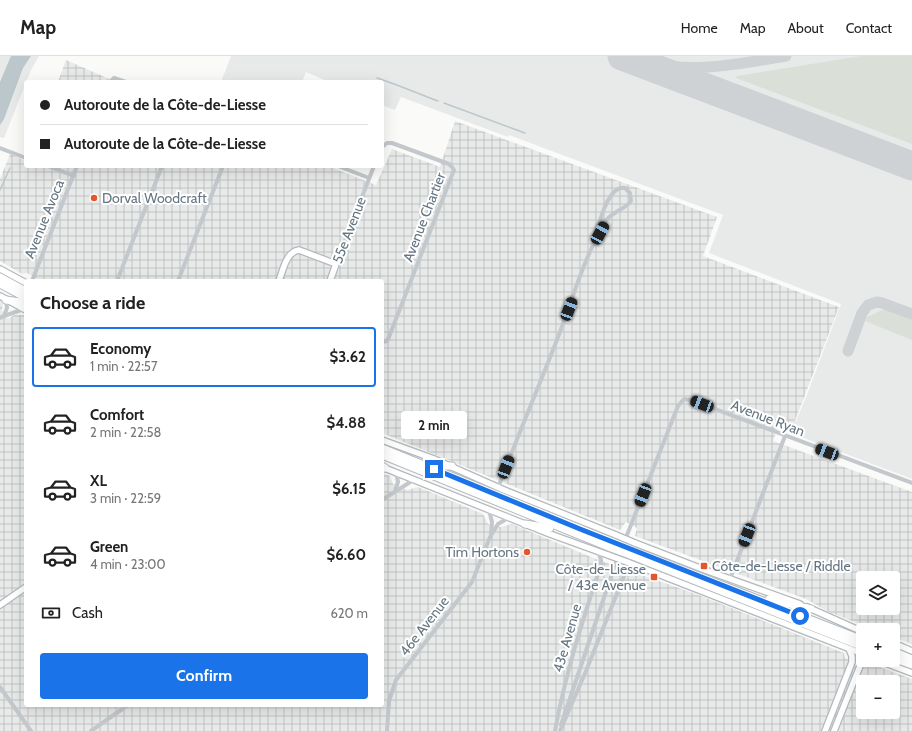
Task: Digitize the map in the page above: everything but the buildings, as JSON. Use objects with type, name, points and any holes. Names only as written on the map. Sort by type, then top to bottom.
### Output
[{"type":"highway","points":[[0,277],[24,290]]},
{"type":"highway","points":[[0,284],[24,297]]},
{"type":"highway","points":[[3,298],[21,302],[24,306]]},
{"type":"highway","points":[[384,449],[612,545],[746,594],[856,637]]},
{"type":"highway","points":[[384,456],[580,536]]},
{"type":"highway","points":[[404,457],[440,466],[452,466]]},
{"type":"highway","points":[[525,524],[542,526],[612,545]]},
{"type":"highway","points":[[631,552],[856,644]]},
{"type":"highway","points":[[746,594],[811,609]]},
{"type":"highway","points":[[900,654],[912,659]]},
{"type":"highway","points":[[900,661],[912,665]]},
{"type":"main road","points":[[280,279],[289,255],[296,250],[302,250],[336,264]]},
{"type":"main road","name":"55e Avenue","points":[[331,279],[336,264]]},
{"type":"main road","points":[[0,269],[24,281]]},
{"type":"main road","points":[[384,441],[452,466],[612,545],[631,552],[730,579],[781,596],[856,629]]},
{"type":"main road","points":[[384,467],[508,518],[598,551],[612,545]]},
{"type":"main road","points":[[631,552],[635,565],[856,651]]},
{"type":"main road","points":[[0,605],[24,588]]},
{"type":"main road","points":[[900,646],[912,651]]},
{"type":"main road","points":[[825,731],[851,663],[852,657],[850,649]]},
{"type":"main road","points":[[834,731],[860,667]]},
{"type":"main road","points":[[896,667],[912,673]]},
{"type":"street","points":[[112,80],[118,78],[122,80]]},
{"type":"street","name":"Avenue Chartier","points":[[384,145],[387,142],[392,143],[450,164],[454,169],[454,172],[389,337],[387,341],[384,342]]},
{"type":"street","points":[[0,148],[24,157]]},
{"type":"street","points":[[53,168],[74,176]]},
{"type":"street","name":"Avenue Avoca","points":[[33,279],[77,168]]},
{"type":"street","points":[[118,279],[161,168]]},
{"type":"street","points":[[179,279],[222,168]]},
{"type":"street","points":[[343,168],[369,178],[373,168]]},
{"type":"street","name":"55e Avenue","points":[[336,264],[369,178]]},
{"type":"street","points":[[498,488],[594,245],[607,220],[616,211],[630,203],[630,193],[625,188],[618,188],[613,191],[600,218],[594,245]]},
{"type":"street","points":[[2,317],[7,308],[3,298]]},
{"type":"street","points":[[2,317],[24,308]]},
{"type":"street","name":"Avenue Ryan","points":[[627,535],[676,410],[684,399],[691,400],[912,484]]},
{"type":"street","points":[[730,579],[785,436]]},
{"type":"street","points":[[395,492],[398,482],[396,472]]},
{"type":"street","points":[[384,499],[415,480]]},
{"type":"street","name":"46e Avenue","points":[[489,510],[492,522],[490,537]]},
{"type":"street","name":"46e Avenue","points":[[388,731],[390,701],[396,680],[472,582],[490,537],[498,524],[508,518]]},
{"type":"street","name":"43e Avenue","points":[[558,731],[560,703],[585,614],[601,565],[598,551]]},
{"type":"street","name":"43e Avenue","points":[[558,731],[616,562]]},
{"type":"street","name":"43e Avenue","points":[[558,731],[595,650],[626,571],[635,565]]},
{"type":"street","points":[[0,687],[31,731]]},
{"type":"street","points":[[91,731],[125,707]]},
{"type":"shaded area","points":[[0,56],[39,56],[27,80],[24,80],[24,88],[4,138],[0,137]]},
{"type":"shaded area","points":[[11,56],[31,56],[23,68],[4,119],[0,125],[0,82]]},
{"type":"shaded area","points":[[231,56],[912,56],[912,479],[788,432],[793,421],[796,421],[841,304],[709,253],[723,215],[509,135],[508,137],[401,97],[395,110],[384,106],[384,80],[324,80],[306,72],[303,80],[222,80]]},
{"type":"shaded area","points":[[861,56],[912,56],[912,144],[736,78],[737,76]]},
{"type":"shaded area","points":[[66,60],[111,80],[59,80]]},
{"type":"shaded area","points":[[455,121],[717,217],[703,256],[839,307],[791,431],[778,427],[773,441],[912,492],[912,644],[900,640],[900,623],[857,623],[829,612],[806,599],[635,536],[637,528],[626,522],[620,530],[384,434],[384,279],[38,279],[27,273],[22,274],[0,261],[0,179],[10,154],[24,160],[24,168],[333,168],[376,185],[392,149],[440,167]]},
{"type":"shaded area","points":[[0,301],[3,302],[2,311],[8,319],[14,315],[24,315],[24,707],[384,707],[384,474],[390,476],[393,484],[407,490],[418,487],[483,514],[488,524],[501,527],[512,524],[596,559],[696,594],[844,653],[845,658],[856,663],[856,667],[880,667],[912,679],[912,731],[0,731]]},
{"type":"shaded area","points":[[885,309],[912,319],[912,340],[865,321],[867,317]]},
{"type":"waterway","points":[[377,78],[383,80]]},
{"type":"waterway","points":[[384,80],[438,101]]},
{"type":"waterway","points":[[444,103],[525,133]]},
{"type":"waterway","points":[[0,190],[10,168]]},
{"type":"taxiway","points":[[625,56],[667,66],[686,67],[725,66],[786,56]]},
{"type":"taxiway","points":[[848,351],[862,313],[868,305],[877,302],[882,303],[912,314]]},
{"type":"runway","points":[[622,56],[912,166]]},
{"type":"place","name":"Dorval Woodcraft","points":[[94,198]]},
{"type":"place","name":"Tim Hortons","points":[[527,552]]},
{"type":"place","name":"Côte-de-Liesse / Riddle","points":[[704,566]]},
{"type":"place","name":"Côte-de-Liesse / 43e Avenue","points":[[654,577]]},
{"type":"route","points":[[434,469],[522,506],[800,616]]}]
